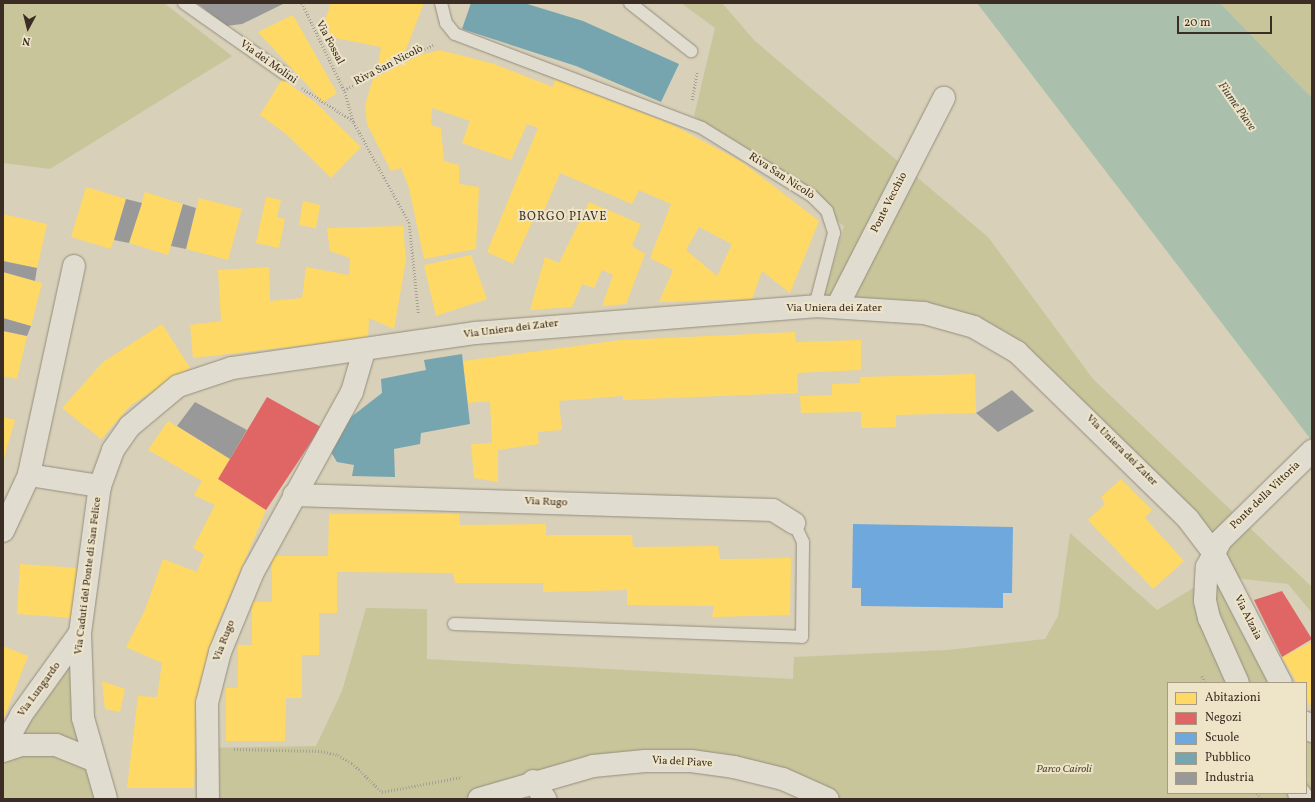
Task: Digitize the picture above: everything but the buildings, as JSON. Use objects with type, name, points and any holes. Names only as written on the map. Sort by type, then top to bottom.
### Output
[{"type":"street","name":"Ponte Vecchio","points":[[837,307],[944,98]]},
{"type":"street","points":[[3,531],[10,499],[29,475],[74,266]]},
{"type":"street","name":"Via Uniera dei Zater","points":[[364,351],[562,324],[815,306],[924,313],[974,327],[1007,345],[1037,369],[1134,463],[1216,547]]},
{"type":"street","name":"Via Caduti del Ponte di San Felice","points":[[106,799],[93,760],[79,694],[80,633],[100,486],[113,450],[130,426],[178,386],[232,368],[364,351]]},
{"type":"street","name":"Via Rugo","points":[[208,799],[205,749],[207,703],[220,652],[253,572],[352,392],[364,351]]},
{"type":"street","name":"Ponte della Vittoria","points":[[1216,547],[1312,451]]},
{"type":"street","name":"Via Caduti del Ponte di San Felice","points":[[29,475],[100,486]]},
{"type":"street","name":"Via Rugo","points":[[294,495],[773,510],[794,523]]},
{"type":"street","points":[[1216,547],[1207,567],[1205,600],[1217,640],[1238,682]]},
{"type":"street","name":"Via Alzaia","points":[[1216,547],[1281,682]]},
{"type":"street","name":"Via Lungardo","points":[[3,748],[25,709],[80,633]]},
{"type":"street","points":[[3,751],[21,745],[56,745],[93,760]]},
{"type":"street","name":"Via del Piave","points":[[533,781],[593,766],[691,762],[784,779],[828,799]]},
{"type":"street","points":[[479,799],[533,781],[545,799]]},
{"type":"lane","name":"Via dei Molini","points":[[184,3],[285,74]]},
{"type":"lane","points":[[441,3],[446,23],[455,34]]},
{"type":"lane","points":[[630,3],[691,51]]},
{"type":"lane","name":"Riva San Nicolò","points":[[455,34],[687,121],[803,190],[827,211],[833,226],[833,243],[815,306]]},
{"type":"lane","points":[[454,624],[802,637],[803,542],[794,523]]},
{"type":"path","name":"Via Fossal","points":[[302,3],[344,90]]},
{"type":"path","name":"Riva San Nicolò","points":[[420,344],[409,223],[353,122],[344,90],[455,34]]},
{"type":"path","points":[[687,121],[698,69],[691,51]]},
{"type":"path","name":"Via dei Molini","points":[[285,74],[329,108],[353,122]]},
{"type":"path","points":[[205,749],[320,751],[338,755],[382,792],[465,776]]},
{"type":"green space","points":[[3,3],[164,3],[232,56],[50,169],[3,163]]},
{"type":"green space","name":"Parco Cairoli","points":[[681,3],[722,3],[755,41],[988,237],[1093,379],[1312,587],[1312,613],[1288,584],[1216,576],[1279,682],[1167,682],[1167,794],[1307,794],[1307,728],[1312,736],[1312,799],[840,799],[830,791],[665,755],[471,799],[203,799],[200,748],[316,746],[342,691],[366,608],[427,609],[427,659],[793,679],[794,657],[947,650],[1045,639],[1058,616],[1070,533],[1157,610],[1215,575],[1166,506],[987,322],[881,299],[823,300],[844,226],[694,116],[715,28]]},
{"type":"green space","points":[[1220,3],[1312,3],[1312,98]]},
{"type":"green space","points":[[88,636],[82,743],[102,799],[3,799],[3,757]]},
{"type":"water","name":"Fiume Piave","points":[[977,3],[1220,3],[1312,98],[1312,441]]},
{"type":"district","name":"BORGO PIAVE","points":[[563,218]]}]
